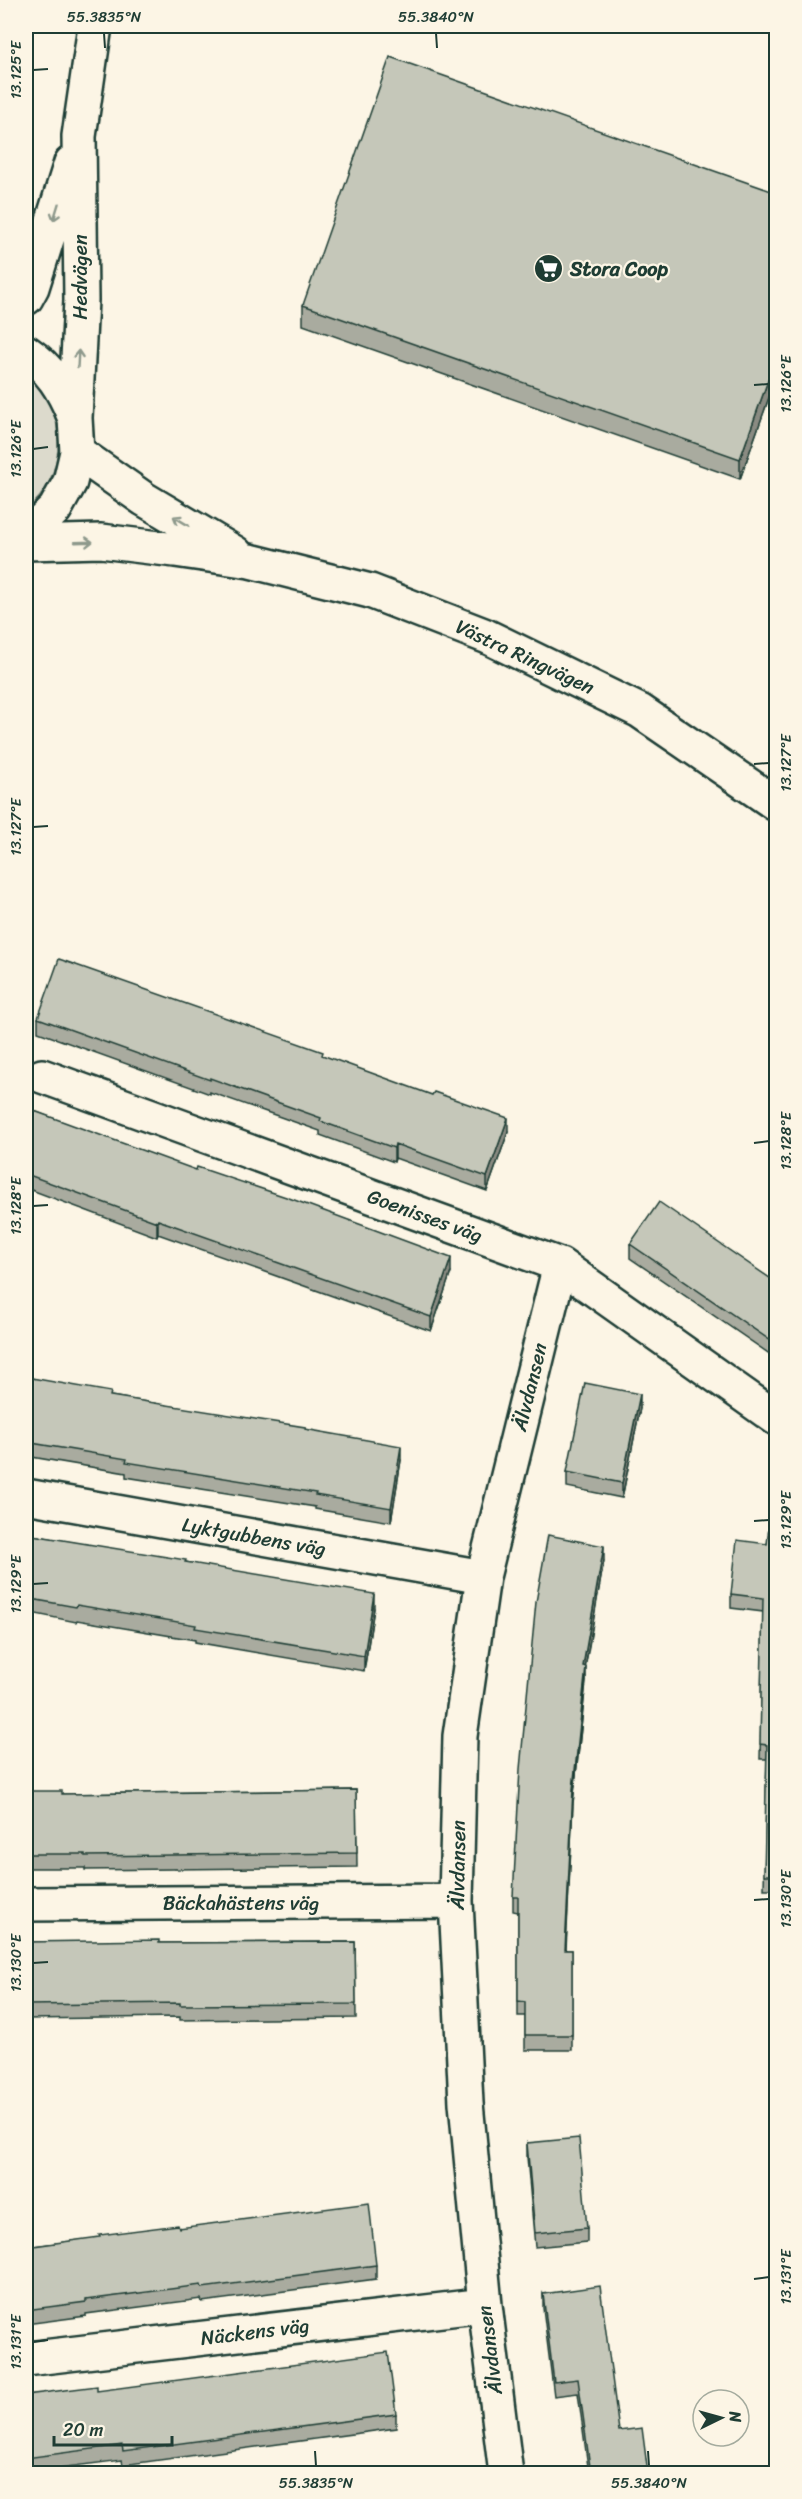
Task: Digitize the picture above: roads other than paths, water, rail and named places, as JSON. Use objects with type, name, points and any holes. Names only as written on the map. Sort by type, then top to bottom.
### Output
[{"type":"street","name":"Hedvägen","points":[[26,534],[55,509],[70,482],[77,452],[75,418],[81,300],[79,136],[95,26]]},
{"type":"street","name":"Hedvägen","points":[[26,298],[32,287],[79,136]]},
{"type":"street","name":"Hedvägen","points":[[26,352],[42,363],[62,388],[75,418]]},
{"type":"street","name":"Västra Ringvägen","points":[[77,452],[144,499],[250,561]]},
{"type":"street","name":"Västra Ringvägen","points":[[26,543],[101,541],[250,561],[370,591],[486,636],[640,711],[777,804]]},
{"type":"street","name":"Goenisses väg","points":[[42,1076],[560,1265],[777,1418]]},
{"type":"street","name":"Älvdansen","points":[[506,2474],[484,2305],[466,2103],[456,1901],[460,1736],[483,1577],[560,1265]]},
{"type":"street","name":"Lyktgubbens väg","points":[[26,1496],[483,1577]]},
{"type":"street","name":"Bäckahästens väg","points":[[26,1904],[456,1901]]},
{"type":"street","name":"Näckens väg","points":[[26,2359],[484,2305]]},
{"type":"place","name":"Stora Coop","points":[[549,269]]}]
